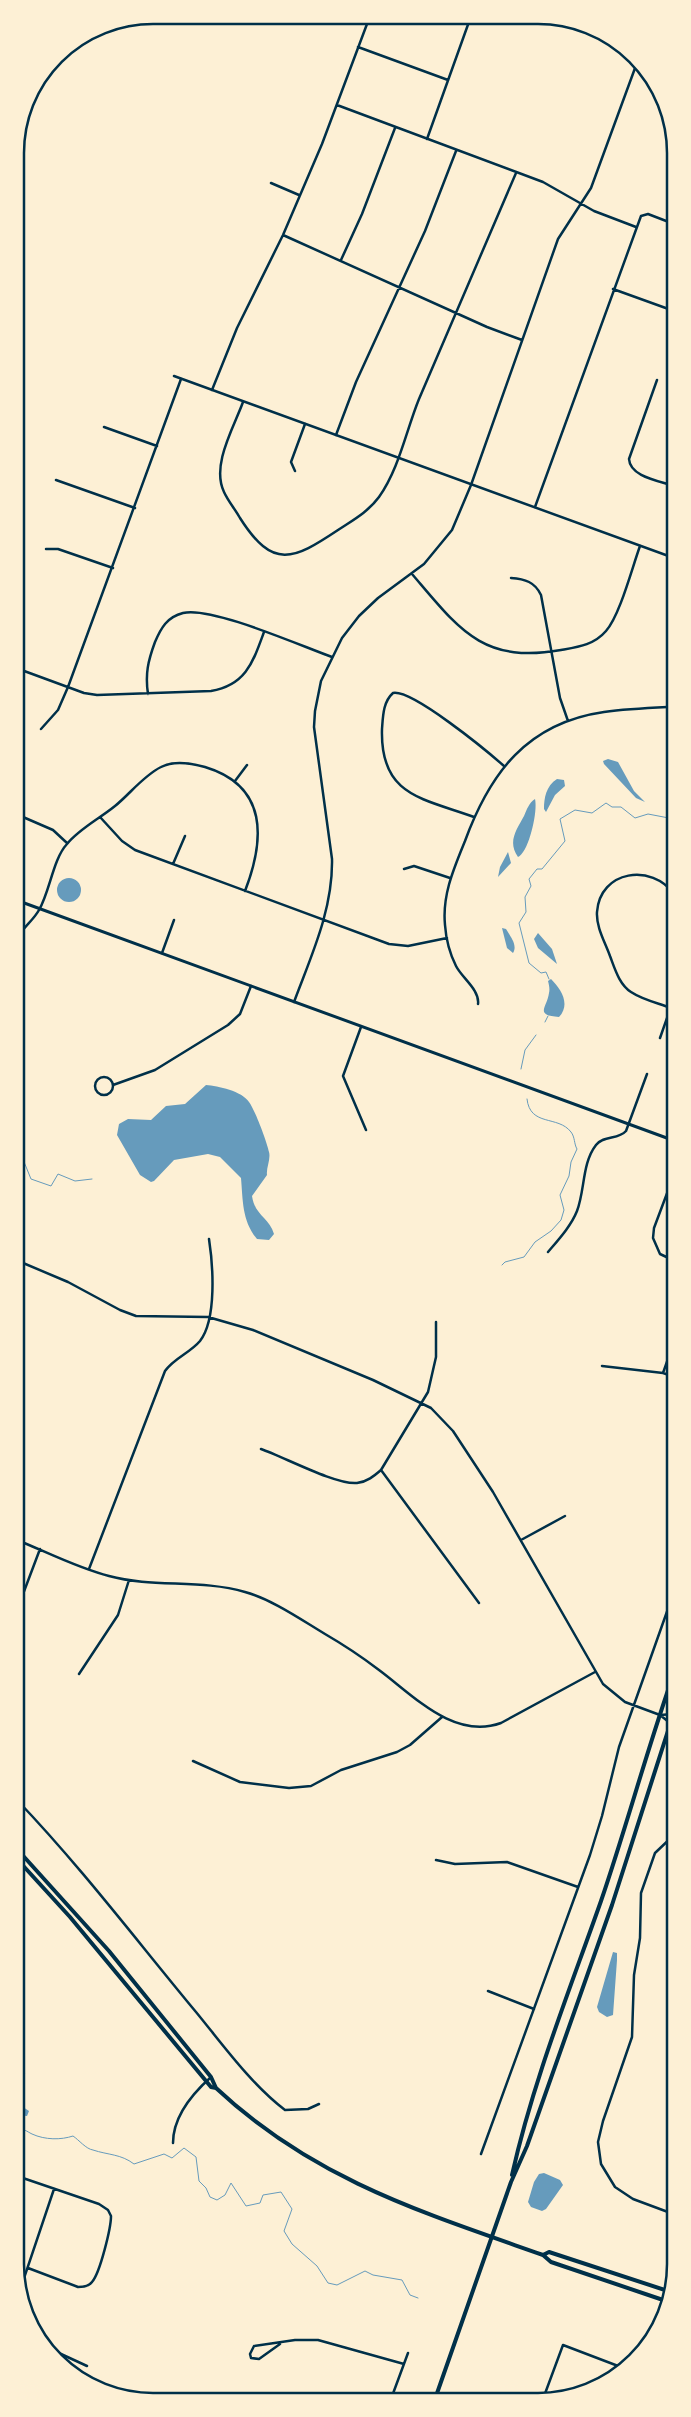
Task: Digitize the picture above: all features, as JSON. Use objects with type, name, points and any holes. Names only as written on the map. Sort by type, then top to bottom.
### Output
[{"type":"main road","points":[[24,903],[667,1139]]},
{"type":"main road","points":[[511,2182],[522,2132],[541,2067],[603,1895],[667,1694]]},
{"type":"main road","points":[[437,2393],[491,2237],[511,2182],[527,2146],[612,1905],[667,1734]]},
{"type":"main road","points":[[24,1857],[109,1951],[211,2077],[216,2088]]},
{"type":"main road","points":[[24,1868],[70,1917],[206,2082],[211,2087],[216,2088],[266,2131],[337,2175],[394,2202],[543,2255],[550,2262],[662,2300]]},
{"type":"main road","points":[[543,2255],[550,2252],[665,2290]]},
{"type":"street","points":[[212,390],[237,328],[299,195],[337,105],[367,24]]},
{"type":"street","points":[[427,139],[468,24]]},
{"type":"street","points":[[358,47],[448,80]]},
{"type":"street","points":[[294,1002],[324,919],[330,894],[332,859],[315,745],[314,719],[317,695],[332,657],[342,638],[359,616],[378,598],[412,574],[437,550],[452,530],[470,485],[558,239],[591,188],[635,67]]},
{"type":"street","points":[[337,105],[543,182],[580,204],[636,227]]},
{"type":"street","points":[[340,261],[366,207],[395,128]]},
{"type":"street","points":[[336,435],[356,382],[424,231],[456,151]]},
{"type":"street","points":[[243,402],[223,456],[221,482],[224,492],[254,539],[274,552],[294,554],[306,551],[370,509],[387,486],[419,400],[458,314],[516,173]]},
{"type":"street","points":[[271,183],[299,195]]},
{"type":"street","points":[[534,508],[613,288],[641,216],[648,214],[667,221]]},
{"type":"street","points":[[282,235],[458,314],[522,340]]},
{"type":"street","points":[[613,288],[667,308]]},
{"type":"street","points":[[174,376],[667,556]]},
{"type":"street","points":[[41,729],[58,710],[68,687],[181,379]]},
{"type":"street","points":[[657,380],[629,460],[629,465],[634,472],[667,484]]},
{"type":"street","points":[[295,472],[291,462],[305,424]]},
{"type":"street","points":[[104,427],[158,446]]},
{"type":"street","points":[[56,480],[135,508]]},
{"type":"street","points":[[412,574],[457,626],[474,639],[506,652],[528,654],[552,652],[584,646],[595,641],[605,632],[614,618],[640,546]]},
{"type":"street","points":[[46,549],[58,549],[113,568]]},
{"type":"street","points":[[512,578],[522,578],[538,588],[560,698],[568,721]]},
{"type":"street","points":[[148,694],[147,664],[163,624],[172,617],[183,613],[208,613],[332,657]]},
{"type":"street","points":[[24,671],[84,693],[98,695],[211,691],[227,688],[246,673],[264,632]]},
{"type":"street","points":[[474,817],[407,791],[394,780],[386,765],[383,741],[383,718],[387,699],[393,693],[404,694],[452,725],[504,766]]},
{"type":"street","points":[[478,1004],[477,996],[456,965],[447,938],[444,910],[450,879],[485,792],[504,766],[534,740],[568,721],[604,712],[667,707]]},
{"type":"street","points":[[24,930],[40,909],[59,856],[67,842],[156,770],[167,764],[198,765],[218,772],[235,781],[253,804],[258,826],[256,857],[245,890]]},
{"type":"street","points":[[235,781],[247,765]]},
{"type":"street","points":[[24,817],[53,830],[67,842]]},
{"type":"street","points":[[100,817],[128,847],[399,946],[414,946],[447,938]]},
{"type":"street","points":[[173,864],[184,836]]},
{"type":"street","points":[[404,869],[414,866],[450,879]]},
{"type":"street","points":[[667,886],[655,877],[643,874],[626,876],[608,887],[600,900],[597,912],[599,929],[623,984],[637,995],[667,1006]]},
{"type":"street","points":[[162,953],[174,920]]},
{"type":"street","points":[[113,1084],[155,1070],[228,1025],[240,1014],[251,986]]},
{"type":"street","points":[[660,1038],[667,1019]]},
{"type":"street","points":[[362,1027],[343,1076],[366,1130]]},
{"type":"street","points":[[548,1252],[568,1227],[578,1209],[593,1149],[602,1139],[623,1134],[629,1125],[647,1074]]},
{"type":"street","points":[[102,1077],[110,1079],[113,1084],[111,1092],[106,1095],[97,1092],[95,1086],[97,1080],[102,1077]]},
{"type":"street","points":[[667,1192],[654,1228],[653,1238],[660,1254],[667,1257]]},
{"type":"street","points":[[89,1569],[165,1371],[176,1359],[198,1343],[202,1337],[208,1317],[213,1278],[209,1239]]},
{"type":"street","points":[[24,1263],[68,1282],[120,1310],[136,1316],[208,1317],[272,1337],[373,1380],[422,1403],[437,1413],[453,1431],[488,1484],[595,1672],[614,1693],[634,1706],[660,1715],[667,1714]]},
{"type":"street","points":[[261,1449],[347,1483],[364,1482],[381,1470],[422,1403],[433,1375],[436,1357],[436,1322]]},
{"type":"street","points":[[662,1373],[667,1360]]},
{"type":"street","points":[[602,1366],[667,1375]]},
{"type":"street","points":[[381,1470],[479,1603]]},
{"type":"street","points":[[521,1540],[565,1516]]},
{"type":"street","points":[[24,1543],[89,1569],[129,1580],[226,1588],[245,1592],[265,1600],[361,1656],[442,1717],[473,1728],[494,1726],[511,1719],[595,1672]]},
{"type":"street","points":[[24,1591],[40,1549]]},
{"type":"street","points":[[79,1674],[118,1615],[129,1580]]},
{"type":"street","points":[[481,2154],[598,1830],[619,1747],[667,1612]]},
{"type":"street","points":[[660,1715],[667,1722]]},
{"type":"street","points":[[193,1761],[236,1781],[289,1788],[312,1786],[341,1770],[397,1752],[410,1745],[442,1717]]},
{"type":"street","points":[[24,1808],[69,1858],[228,2050],[274,2102],[285,2110],[308,2109],[319,2104]]},
{"type":"street","points":[[667,1842],[655,1853],[641,1893],[640,1938],[634,1975],[632,2037],[601,2127],[598,2148],[604,2170],[621,2192],[633,2199],[667,2212]]},
{"type":"street","points":[[436,1860],[455,1864],[507,1862],[578,1887]]},
{"type":"street","points":[[488,1991],[534,2009]]},
{"type":"street","points":[[173,2143],[175,2125],[179,2115],[211,2077]]},
{"type":"street","points":[[24,2178],[99,2204],[108,2210],[111,2216],[111,2224],[104,2250],[92,2282],[84,2287],[78,2287],[28,2268]]},
{"type":"street","points":[[25,2278],[54,2189]]},
{"type":"street","points":[[280,2344],[259,2359],[251,2358],[250,2354],[254,2346],[280,2344],[295,2340],[326,2341],[404,2364]]},
{"type":"street","points":[[545,2393],[562,2345],[619,2365]]},
{"type":"street","points":[[58,2353],[87,2366]]},
{"type":"street","points":[[393,2393],[408,2353]]},
{"type":"water","points":[[608,759],[618,762],[634,791],[645,802],[636,798],[604,764],[603,761]]},
{"type":"water","points":[[557,779],[564,780],[565,786],[555,795],[546,812],[544,801],[546,792]]},
{"type":"water","points":[[535,799],[536,805],[532,831],[526,848],[518,857],[513,846],[514,836],[528,806]]},
{"type":"water","points":[[508,852],[511,863],[498,877],[500,867]]},
{"type":"water","points":[[69,878],[77,882],[81,890],[77,898],[69,902],[61,898],[57,890],[61,882]]},
{"type":"water","points":[[502,928],[506,929],[513,941],[515,947],[513,953],[507,948]]},
{"type":"water","points":[[538,933],[552,949],[557,964],[538,948],[534,939]]},
{"type":"water","points":[[551,979],[563,997],[563,1012],[559,1017],[547,1015],[544,1012],[549,992],[548,981]]},
{"type":"water","points":[[206,1085],[235,1092],[246,1098],[252,1106],[268,1147],[269,1158],[267,1175],[252,1196],[256,1208],[272,1228],[274,1234],[269,1240],[257,1239],[252,1232],[244,1210],[241,1178],[220,1157],[208,1154],[174,1160],[151,1182],[140,1175],[117,1135],[119,1124],[128,1119],[151,1120],[166,1106],[185,1104]]},
{"type":"water","points":[[613,1952],[617,1953],[617,1960],[613,2015],[607,2017],[599,2012],[597,2007]]},
{"type":"water","points":[[24,2108],[29,2111],[27,2116],[24,2116]]},
{"type":"water","points":[[544,2173],[560,2180],[563,2185],[546,2209],[542,2211],[531,2207],[528,2202],[534,2182],[539,2174]]},
{"type":"waterway","points":[[549,979],[546,972],[541,973],[529,963],[519,923],[526,912],[525,897],[531,886],[529,879],[537,869],[542,869],[565,841],[560,819],[575,810],[592,813],[606,803],[612,807],[621,807],[635,818],[648,814],[667,818]]},
{"type":"waterway","points":[[545,1022],[548,1016]]},
{"type":"waterway","points":[[521,1069],[525,1050],[536,1035]]},
{"type":"waterway","points":[[502,1265],[505,1262],[524,1257],[535,1242],[551,1231],[561,1220],[564,1210],[560,1195],[569,1176],[571,1162],[577,1149],[571,1132],[566,1127],[533,1114],[527,1099]]},
{"type":"waterway","points":[[24,1162],[31,1179],[51,1186],[58,1174],[75,1181],[92,1179]]},
{"type":"waterway","points":[[24,2130],[37,2136],[48,2138],[58,2139],[73,2136],[90,2149],[119,2156],[134,2164],[164,2154],[172,2158],[184,2148],[196,2157],[199,2181],[206,2188],[210,2197],[217,2200],[225,2195],[231,2183],[246,2206],[260,2203],[263,2195],[281,2192],[292,2209],[284,2231],[292,2244],[317,2266],[328,2283],[337,2285],[365,2271],[373,2275],[402,2280],[410,2295],[418,2298]]}]
